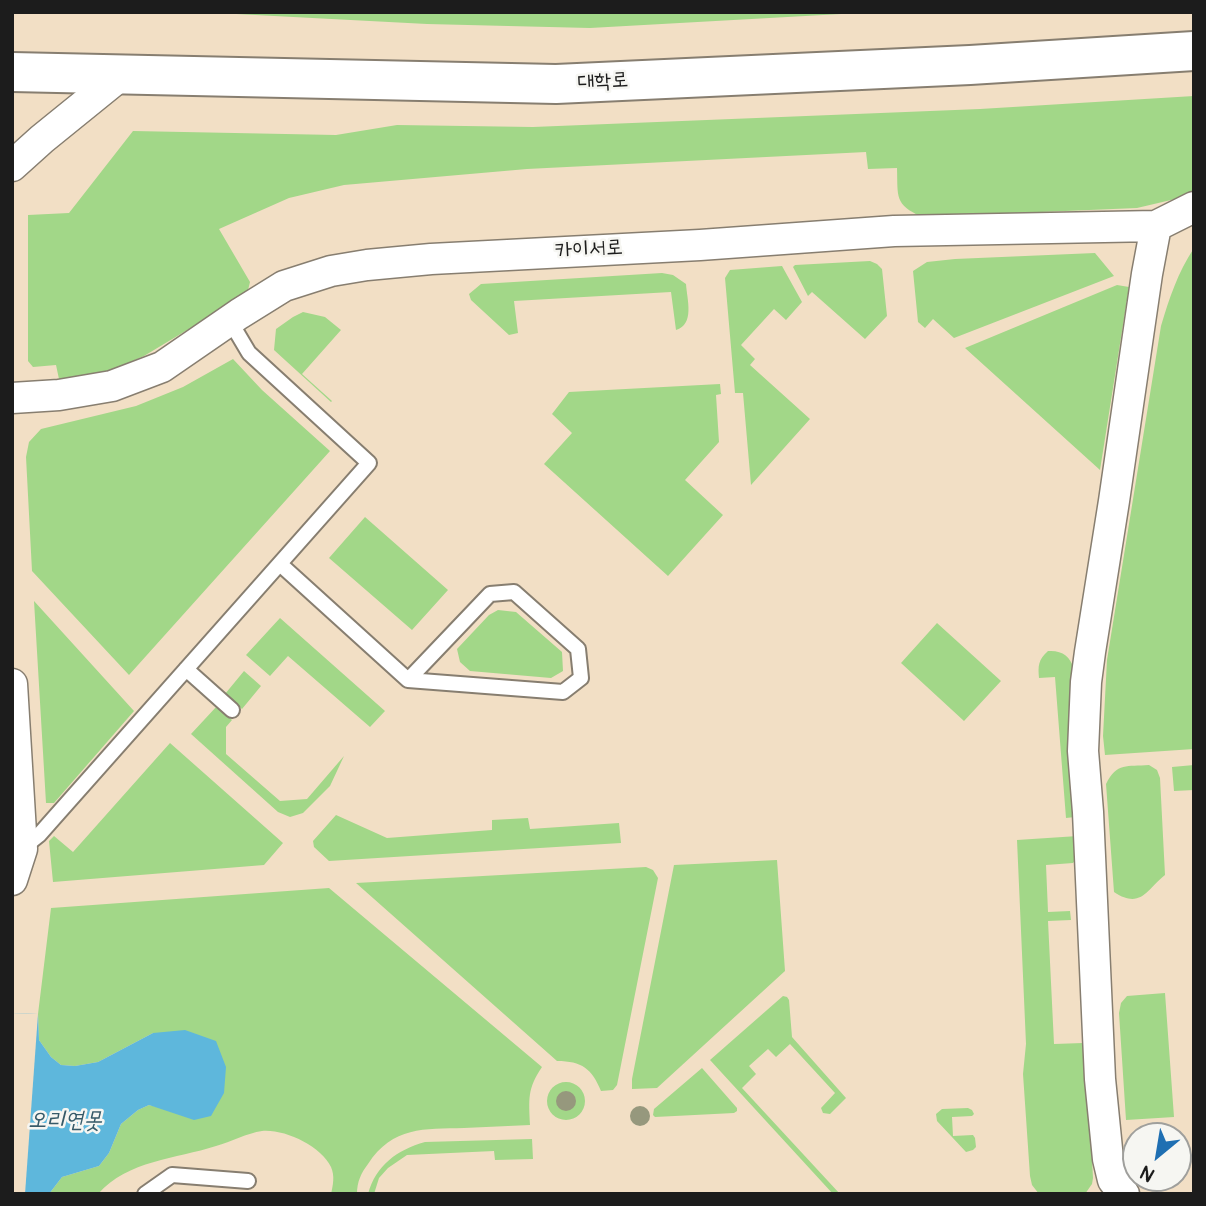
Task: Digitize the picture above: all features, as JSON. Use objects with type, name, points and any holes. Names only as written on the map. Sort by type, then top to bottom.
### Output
[{"type":"main road","name":"대학로","points":[[12,72],[556,84],[970,65],[1194,51]]},
{"type":"street","points":[[12,166],[121,75]]},
{"type":"street","name":"카이서로","points":[[12,398],[60,395],[112,386],[162,367],[284,286],[331,271],[367,265],[894,231],[1156,226],[1194,207]]},
{"type":"street","points":[[1113,1189],[1100,1079],[1083,751],[1086,682],[1156,226]]},
{"type":"street","points":[[12,684],[22,849],[12,880]]},
{"type":"lane","points":[[22,849],[39,835],[369,463],[249,353],[230,321]]},
{"type":"lane","points":[[280,564],[408,680],[563,692],[581,678],[578,649],[514,592],[490,594],[408,680]]},
{"type":"lane","points":[[186,670],[232,710]]},
{"type":"lane","points":[[145,1194],[172,1175],[248,1181]]},
{"type":"green space","points":[[169,12],[877,12],[590,28],[427,24]]},
{"type":"green space","points":[[1194,96],[1194,192],[1188,196],[1137,208],[922,217],[906,208],[899,198],[897,168],[868,169],[866,152],[527,169],[344,185],[289,198],[219,229],[250,282],[247,294],[144,356],[112,370],[59,379],[56,365],[33,367],[28,361],[28,215],[69,213],[133,131],[336,135],[397,125],[533,127],[980,109]]},
{"type":"green space","points":[[1194,248],[1194,749],[1105,755],[1103,736],[1107,660],[1161,326],[1183,267]]},
{"type":"green space","points":[[1095,253],[1114,276],[954,338],[933,319],[925,328],[918,322],[913,271],[927,262]]},
{"type":"green space","points":[[870,261],[882,269],[887,316],[865,339],[812,292],[808,296],[793,267]]},
{"type":"green space","points":[[782,266],[802,302],[786,320],[774,309],[741,345],[755,359],[750,365],[810,419],[751,485],[743,393],[735,393],[725,278],[730,270]]},
{"type":"green space","points":[[662,273],[673,275],[686,284],[688,317],[686,323],[676,330],[671,292],[514,301],[518,333],[509,335],[471,300],[469,294],[481,284]]},
{"type":"green space","points":[[1117,285],[1129,287],[1100,470],[965,348]]},
{"type":"green space","points":[[303,312],[325,317],[341,330],[302,374],[331,402],[274,350],[276,329]]},
{"type":"green space","points":[[233,359],[262,390],[330,451],[129,675],[32,571],[26,457],[29,442],[41,429],[136,406],[183,387]]},
{"type":"green space","points":[[720,384],[721,394],[716,395],[719,442],[685,480],[723,515],[668,576],[544,464],[572,433],[552,414],[569,392]]},
{"type":"green space","points":[[365,517],[448,590],[412,630],[329,558]]},
{"type":"green space","points":[[34,601],[134,711],[54,803],[46,803]]},
{"type":"green space","points":[[498,610],[516,612],[562,652],[563,671],[551,678],[470,671],[460,662],[457,649],[489,615]]},
{"type":"green space","points":[[280,618],[385,711],[370,727],[288,656],[270,676],[246,655]]},
{"type":"green space","points":[[937,623],[1001,681],[964,721],[901,663]]},
{"type":"green space","points":[[1048,651],[1065,655],[1074,669],[1075,817],[1066,818],[1055,677],[1039,678],[1039,663]]},
{"type":"green space","points":[[244,671],[261,686],[242,709],[225,694]]},
{"type":"green space","points":[[217,706],[232,720],[226,727],[226,754],[280,801],[307,799],[344,756],[330,786],[303,813],[290,817],[278,812],[191,734]]},
{"type":"green space","points":[[170,743],[283,843],[264,865],[53,882],[49,841],[54,836],[73,852]]},
{"type":"green space","points":[[1149,765],[1157,770],[1160,778],[1165,875],[1143,896],[1131,899],[1114,892],[1106,784],[1119,769]]},
{"type":"green space","points":[[1194,765],[1194,790],[1174,791],[1172,767]]},
{"type":"green space","points":[[336,815],[387,838],[492,830],[492,820],[528,818],[530,829],[619,823],[621,843],[329,861],[314,847],[313,841]]},
{"type":"green space","points":[[1078,836],[1078,857],[1073,863],[1046,865],[1048,912],[1070,911],[1071,920],[1048,921],[1054,1044],[1083,1043],[1086,1048],[1093,1178],[1085,1194],[1039,1194],[1032,1185],[1030,1176],[1023,1074],[1026,1044],[1017,840]]},
{"type":"green space","points":[[777,860],[785,971],[657,1088],[632,1089],[674,865]]},
{"type":"green space","points":[[646,867],[653,870],[658,878],[617,1085],[613,1090],[601,1091],[590,1072],[580,1065],[557,1061],[356,883]]},
{"type":"green space","points":[[329,888],[542,1067],[530,1095],[530,1125],[423,1130],[399,1136],[388,1142],[366,1167],[361,1174],[357,1194],[331,1194],[331,1167],[311,1146],[291,1136],[262,1131],[138,1167],[123,1174],[98,1194],[49,1194],[62,1177],[99,1166],[109,1153],[121,1124],[138,1110],[149,1105],[162,1108],[153,1033],[98,1062],[75,1066],[61,1065],[51,1057],[39,1040],[38,1014],[51,908]]},
{"type":"green space","points":[[1165,993],[1174,1117],[1126,1120],[1119,1013],[1121,1003],[1127,996]]},
{"type":"green space","points":[[783,996],[789,1000],[792,1037],[846,1098],[830,1114],[823,1113],[821,1108],[835,1093],[790,1044],[776,1057],[768,1049],[749,1066],[756,1074],[742,1088],[840,1194],[833,1194],[710,1060]]},
{"type":"green space","points":[[702,1068],[737,1111],[653,1115],[654,1109]]},
{"type":"green space","points":[[566,1082],[580,1087],[585,1101],[580,1115],[566,1120],[552,1115],[547,1101],[552,1087]]},
{"type":"green space","points":[[968,1108],[974,1114],[972,1116],[952,1117],[953,1136],[973,1135],[975,1138],[976,1147],[966,1152],[937,1121],[936,1114],[942,1109]]},
{"type":"green space","points":[[532,1139],[533,1159],[495,1160],[494,1151],[407,1155],[379,1178],[374,1194],[368,1194],[382,1167],[397,1154],[415,1145],[425,1142]]},
{"type":"water","name":"오리연못","points":[[12,1013],[38,1014],[39,1040],[51,1057],[61,1065],[75,1066],[98,1062],[153,1033],[185,1030],[216,1041],[226,1067],[224,1093],[211,1116],[194,1120],[149,1105],[138,1110],[121,1124],[109,1153],[99,1166],[62,1177],[49,1194],[12,1194]]},
{"type":"pier","points":[[12,1013],[38,1014],[25,1194],[12,1194]]}]
